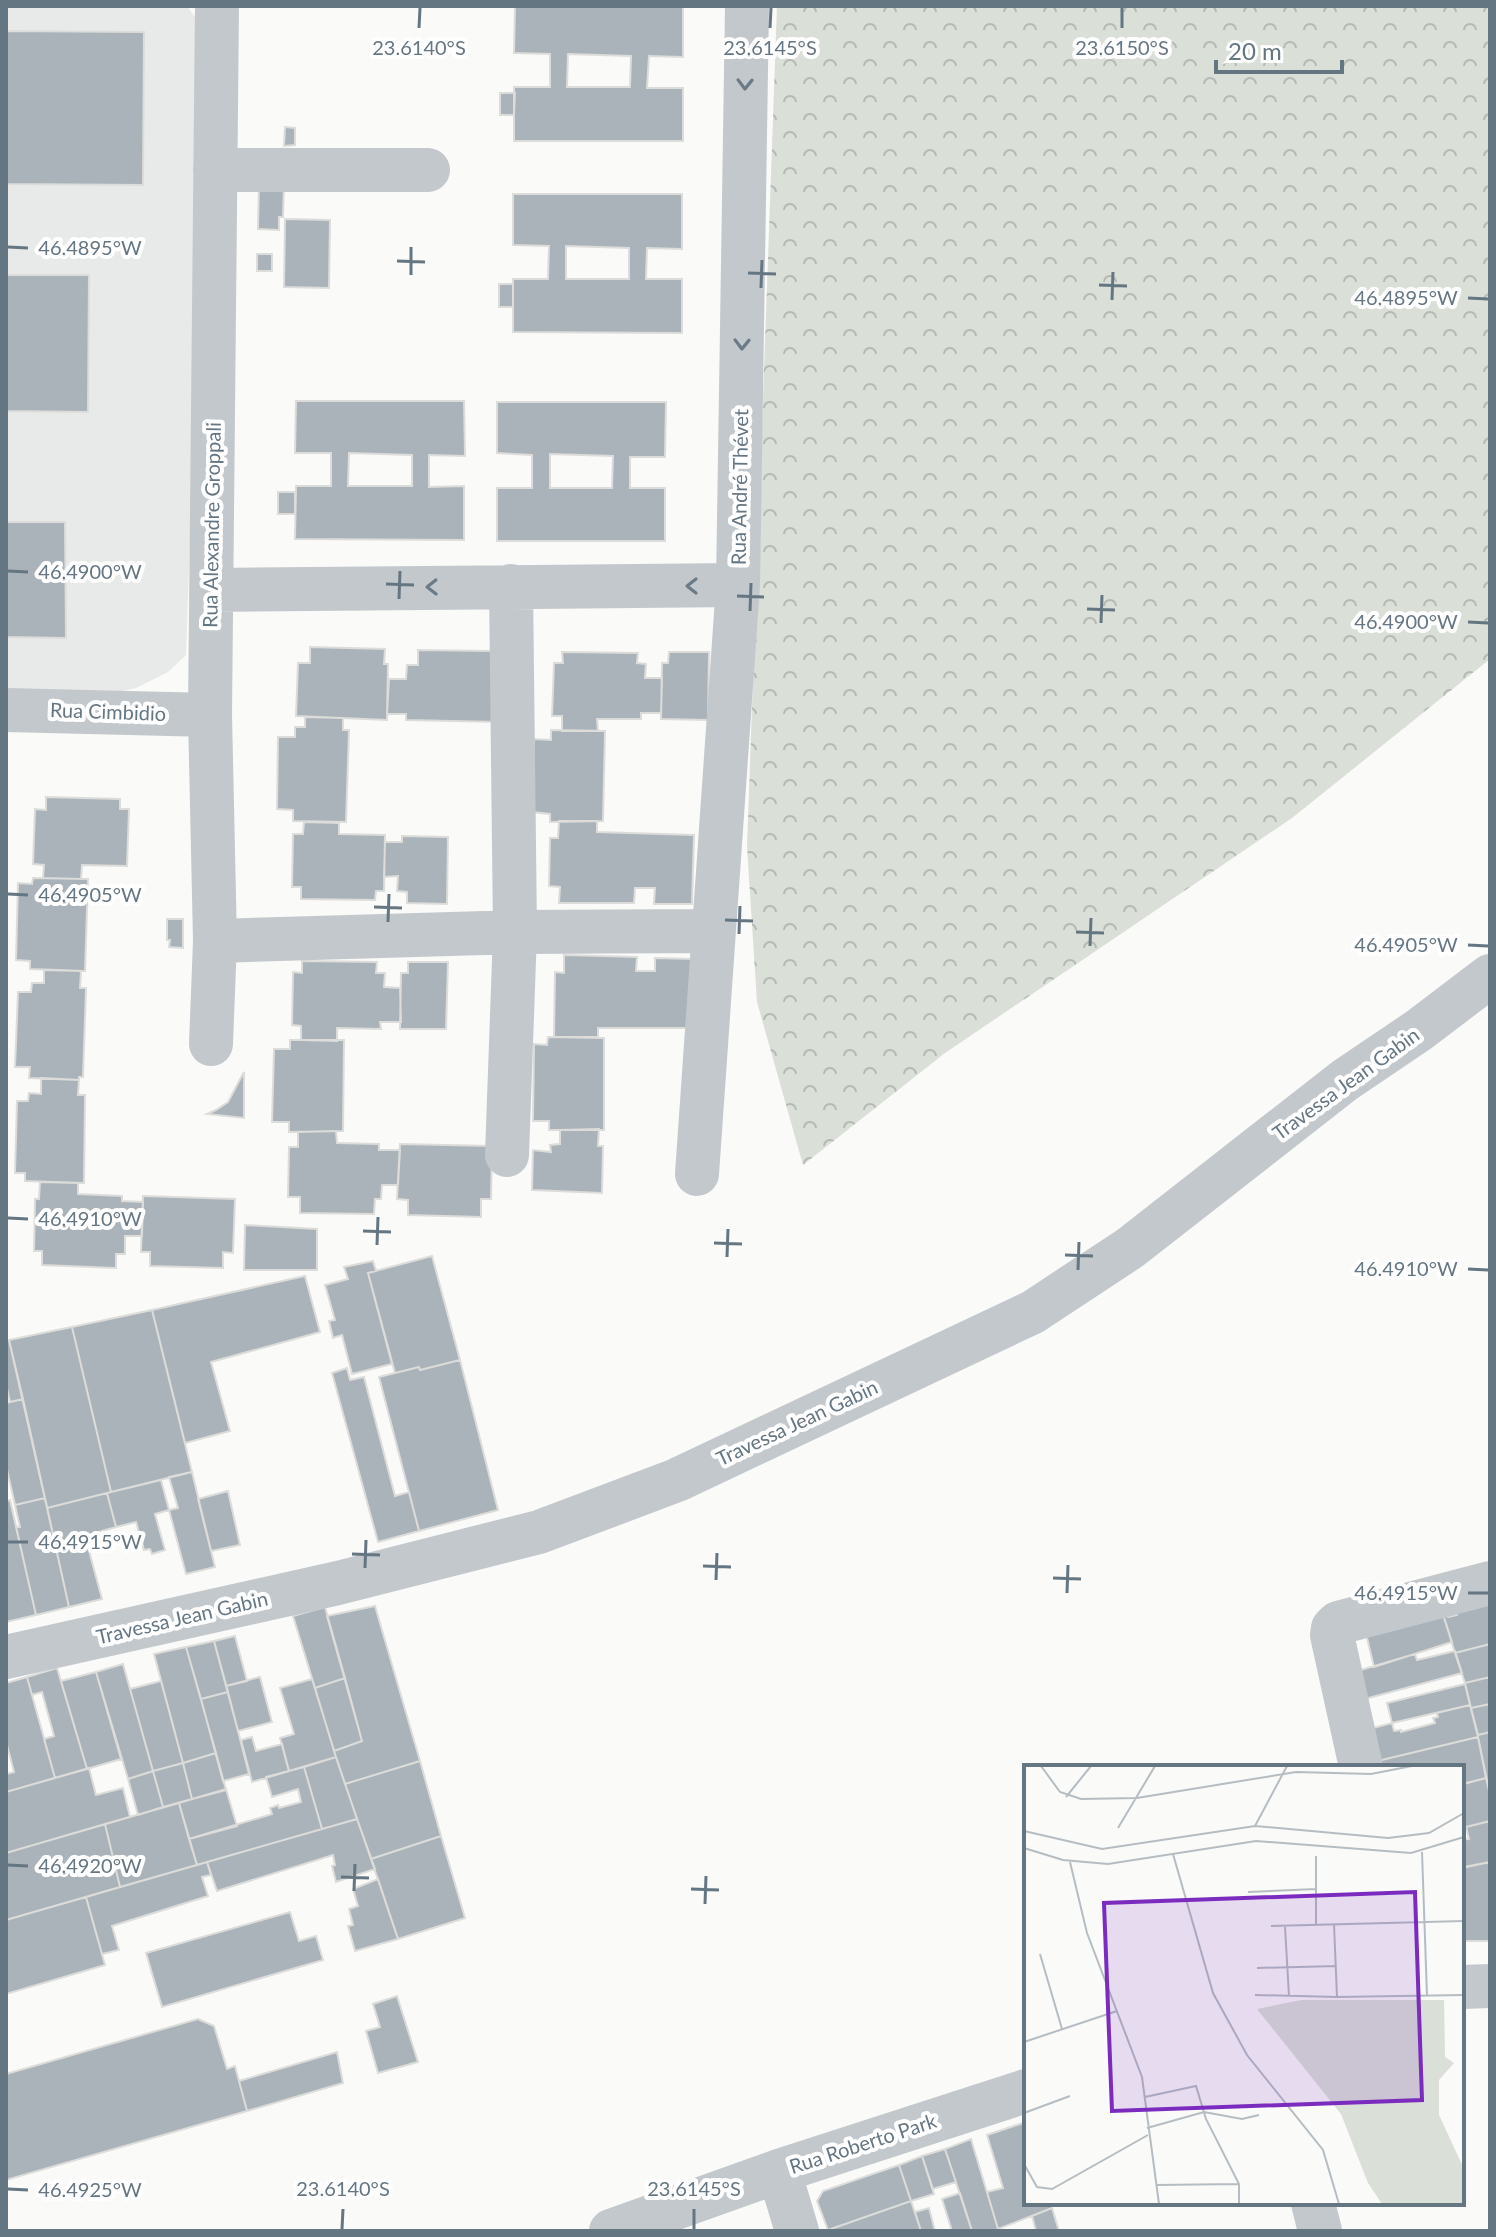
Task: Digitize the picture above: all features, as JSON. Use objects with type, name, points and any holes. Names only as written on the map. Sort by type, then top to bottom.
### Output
[{"type":"street","name":"Rua Alexandre Groppali","points":[[211,1044],[215,941],[210,715],[217,6]]},
{"type":"street","name":"Rua André Thévet","points":[[212,590],[738,585],[747,6]]},
{"type":"street","points":[[215,170],[428,170]]},
{"type":"street","points":[[697,1174],[738,585]]},
{"type":"street","points":[[507,1155],[515,932],[511,586]]},
{"type":"street","name":"Rua Cimbidio","points":[[6,710],[210,715]]},
{"type":"street","points":[[215,941],[515,932],[713,931]]},
{"type":"street","name":"Travessa Jean Gabin","points":[[6,1657],[338,1583],[539,1532],[690,1473],[1033,1312],[1130,1248],[1345,1080],[1419,1030],[1490,976]]},
{"type":"street","points":[[1361,1765],[1333,1628],[1338,1623],[1490,1583]]},
{"type":"street","points":[[1464,1987],[1490,1986]]},
{"type":"street","name":"Rua Roberto Park","points":[[611,2231],[779,2171],[1024,2092]]},
{"type":"street","points":[[779,2171],[797,2231]]},
{"type":"street","points":[[1314,2205],[1320,2231]]},
{"type":"shaded area","points":[[6,6],[187,6],[199,23],[194,419],[186,655],[168,672],[136,688],[99,696],[6,693]]},
{"type":"green space","points":[[777,6],[1490,6],[1490,659],[1292,818],[945,1053],[803,1165],[757,1002],[747,847]]},
{"type":"building","points":[[515,6],[683,6],[683,57],[649,56],[647,88],[683,88],[683,141],[514,141],[514,87],[550,87],[550,54],[514,53]],"holes":[[[568,54],[631,56],[630,87],[567,87]]]},
{"type":"building","points":[[6,31],[144,32],[143,185],[6,184]]},
{"type":"building","points":[[500,93],[515,93],[514,115],[500,115]]},
{"type":"building","points":[[285,127],[295,128],[295,145],[284,146]]},
{"type":"building","points":[[259,182],[284,182],[283,217],[279,217],[279,230],[258,229]]},
{"type":"building","points":[[513,194],[682,194],[682,249],[647,248],[646,279],[682,279],[682,333],[513,332],[513,279],[548,279],[549,246],[513,245]],"holes":[[[566,246],[629,248],[629,279],[566,279]]]},
{"type":"building","points":[[285,219],[330,220],[329,288],[284,287]]},
{"type":"building","points":[[257,254],[272,254],[272,271],[257,271]]},
{"type":"building","points":[[6,275],[89,275],[88,412],[6,411]]},
{"type":"building","points":[[499,284],[513,284],[513,307],[499,307]]},
{"type":"building","points":[[296,401],[464,401],[465,456],[429,455],[429,487],[464,486],[464,540],[295,539],[296,486],[331,486],[331,453],[295,453]],"holes":[[[349,453],[412,455],[412,486],[348,486]]]},
{"type":"building","points":[[497,402],[666,402],[665,457],[630,457],[630,488],[665,488],[665,541],[497,541],[497,488],[532,488],[532,455],[497,453]],"holes":[[[550,454],[613,456],[612,488],[550,488]]]},
{"type":"building","points":[[278,492],[295,492],[295,514],[278,514]]},
{"type":"building","points":[[6,522],[65,522],[66,638],[6,637]]},
{"type":"building","points":[[310,647],[385,649],[384,664],[388,664],[387,720],[296,716],[298,663],[310,663]]},
{"type":"building","points":[[418,650],[491,651],[499,722],[406,720],[406,714],[387,714],[389,679],[406,679],[407,665],[418,665]]},
{"type":"building","points":[[562,652],[638,653],[637,663],[646,664],[645,678],[662,678],[661,713],[641,713],[641,719],[597,719],[598,731],[562,731],[562,716],[552,716],[554,663],[563,663]]},
{"type":"building","points":[[669,652],[709,652],[708,720],[661,719],[662,663],[668,663]]},
{"type":"building","points":[[305,717],[343,718],[343,730],[349,730],[346,822],[293,821],[293,810],[277,809],[278,737],[295,737],[295,727],[305,727]]},
{"type":"building","points":[[551,730],[605,731],[603,821],[550,822],[550,814],[532,812],[534,739],[551,740]]},
{"type":"building","points":[[46,797],[120,799],[120,809],[129,809],[127,866],[82,865],[81,879],[43,878],[44,865],[33,864],[35,809],[46,810]]},
{"type":"building","points":[[559,821],[597,821],[597,832],[694,835],[692,904],[654,904],[655,888],[635,888],[634,903],[559,903],[560,887],[549,886],[550,838],[558,838]]},
{"type":"building","points":[[304,822],[339,823],[339,834],[385,835],[384,891],[376,891],[375,900],[301,899],[301,887],[292,887],[293,834],[303,834]]},
{"type":"building","points":[[402,836],[448,837],[447,904],[407,903],[407,892],[397,891],[398,876],[384,877],[385,842],[402,842]]},
{"type":"building","points":[[33,878],[88,879],[85,971],[30,969],[30,961],[16,960],[18,883],[32,884]]},
{"type":"building","points":[[167,919],[183,919],[183,948],[169,947]]},
{"type":"building","points":[[564,955],[637,957],[636,971],[655,971],[655,958],[693,959],[691,1028],[598,1028],[598,1037],[554,1037],[555,972],[564,973]]},
{"type":"building","points":[[302,961],[377,962],[376,973],[385,973],[384,987],[400,988],[401,1022],[380,1022],[381,1029],[337,1028],[337,1041],[301,1040],[301,1026],[292,1025],[293,972],[302,973]]},
{"type":"building","points":[[408,962],[448,962],[446,1029],[400,1029],[401,973],[408,973]]},
{"type":"building","points":[[44,970],[81,971],[80,988],[86,988],[83,1077],[79,1080],[29,1078],[30,1067],[15,1067],[18,992],[31,992],[32,983],[44,983]]},
{"type":"building","points":[[548,1037],[604,1038],[604,1130],[549,1130],[549,1121],[533,1121],[534,1044],[547,1045]]},
{"type":"building","points":[[290,1040],[344,1040],[343,1131],[289,1132],[289,1122],[272,1122],[274,1049],[290,1049]]},
{"type":"building","points":[[244,1072],[244,1118],[207,1114],[228,1102]]},
{"type":"building","points":[[41,1078],[79,1080],[78,1095],[85,1095],[84,1183],[25,1181],[25,1173],[15,1173],[17,1101],[28,1101],[29,1093],[41,1094]]},
{"type":"building","points":[[599,1129],[598,1146],[603,1146],[602,1193],[532,1190],[533,1150],[551,1152],[550,1145],[560,1144],[560,1130]]},
{"type":"building","points":[[336,1131],[337,1143],[379,1144],[379,1150],[400,1150],[398,1185],[382,1185],[381,1199],[375,1199],[374,1214],[300,1213],[300,1197],[288,1197],[289,1147],[298,1147],[298,1132]]},
{"type":"building","points":[[400,1144],[492,1146],[491,1199],[481,1199],[481,1217],[408,1215],[408,1200],[397,1199]]},
{"type":"building","points":[[40,1182],[78,1183],[78,1194],[122,1196],[122,1201],[143,1202],[142,1236],[125,1236],[125,1254],[116,1254],[116,1268],[42,1265],[42,1251],[34,1251],[35,1199],[39,1199]]},
{"type":"building","points":[[143,1196],[235,1199],[233,1253],[223,1252],[223,1268],[150,1266],[150,1252],[141,1252]]},
{"type":"building","points":[[245,1225],[317,1229],[317,1270],[244,1270]]},
{"type":"building","points":[[432,1256],[460,1360],[395,1373],[368,1273]]},
{"type":"building","points":[[373,1261],[376,1271],[368,1273],[392,1364],[352,1374],[342,1335],[333,1338],[329,1321],[335,1320],[325,1285],[348,1279],[344,1267]]},
{"type":"building","points":[[305,1276],[320,1332],[211,1362],[230,1431],[185,1443],[152,1310]]},
{"type":"building","points":[[152,1310],[192,1472],[111,1492],[72,1327]]},
{"type":"building","points":[[72,1327],[111,1492],[47,1508],[9,1340]]},
{"type":"building","points":[[9,1340],[23,1399],[10,1402],[6,1384],[6,1341]]},
{"type":"building","points":[[460,1360],[498,1510],[419,1531],[379,1377]]},
{"type":"building","points":[[347,1368],[350,1380],[364,1377],[395,1496],[409,1492],[419,1531],[378,1542],[332,1373]]},
{"type":"building","points":[[23,1399],[45,1498],[15,1505],[6,1465],[6,1403]]},
{"type":"building","points":[[192,1472],[215,1567],[186,1574],[169,1510],[178,1508],[169,1477]]},
{"type":"building","points":[[161,1480],[169,1510],[155,1514],[165,1550],[152,1554],[150,1549],[144,1550],[136,1522],[116,1527],[107,1493]]},
{"type":"building","points":[[228,1491],[240,1545],[211,1551],[198,1499]]},
{"type":"building","points":[[107,1493],[116,1527],[85,1536],[102,1599],[69,1607],[47,1508]]},
{"type":"building","points":[[45,1498],[69,1607],[36,1615],[16,1527],[20,1527],[15,1505]]},
{"type":"building","points":[[10,1500],[36,1615],[6,1622],[6,1501]]},
{"type":"building","points":[[1490,1600],[1490,1644],[1455,1653],[1442,1611],[1446,1610],[1448,1617],[1457,1615],[1456,1608]]},
{"type":"building","points":[[375,1606],[420,1761],[345,1784],[334,1751],[362,1741],[327,1616]]},
{"type":"building","points":[[325,1607],[345,1678],[315,1688],[293,1616]]},
{"type":"building","points":[[1442,1611],[1452,1642],[1374,1667],[1366,1634]]},
{"type":"building","points":[[235,1636],[247,1681],[226,1686],[214,1641]]},
{"type":"building","points":[[214,1641],[228,1692],[201,1699],[186,1647]]},
{"type":"building","points":[[1490,1644],[1490,1677],[1465,1683],[1455,1653]]},
{"type":"building","points":[[186,1647],[216,1753],[183,1763],[154,1654]]},
{"type":"building","points":[[1455,1651],[1462,1673],[1361,1700],[1354,1672],[1415,1654],[1417,1660]]},
{"type":"building","points":[[123,1664],[153,1771],[128,1779],[96,1672]]},
{"type":"building","points":[[57,1668],[87,1769],[55,1778],[44,1739],[54,1736],[42,1692],[32,1695],[27,1677]]},
{"type":"building","points":[[96,1672],[121,1759],[87,1769],[61,1681]]},
{"type":"building","points":[[27,1677],[55,1778],[6,1792],[6,1774],[14,1772],[6,1741],[6,1683]]},
{"type":"building","points":[[260,1677],[272,1722],[238,1731],[226,1686]]},
{"type":"building","points":[[1490,1677],[1490,1704],[1471,1708],[1465,1683]]},
{"type":"building","points":[[345,1678],[362,1741],[334,1751],[315,1688]]},
{"type":"building","points":[[312,1679],[336,1757],[289,1771],[280,1738],[294,1734],[280,1688]]},
{"type":"building","points":[[161,1681],[183,1763],[153,1771],[130,1689]]},
{"type":"building","points":[[1465,1684],[1470,1705],[1392,1723],[1387,1703]]},
{"type":"building","points":[[228,1692],[249,1774],[223,1781],[201,1699]]},
{"type":"building","points":[[1490,1704],[1490,1732],[1478,1735],[1471,1708]]},
{"type":"building","points":[[1470,1705],[1478,1737],[1369,1763],[1362,1731],[1392,1723],[1394,1731],[1401,1732],[1435,1723],[1433,1718],[1438,1717],[1437,1713]]},
{"type":"building","points":[[1490,1732],[1490,1795],[1478,1735]]},
{"type":"building","points":[[252,1737],[256,1751],[282,1744],[289,1771],[252,1782],[241,1740]]},
{"type":"building","points":[[1478,1737],[1486,1778],[1464,1784],[1464,1765],[1369,1763]]},
{"type":"building","points":[[216,1753],[226,1790],[192,1799],[183,1763]]},
{"type":"building","points":[[336,1757],[357,1819],[322,1829],[304,1767]]},
{"type":"building","points":[[420,1761],[441,1836],[371,1859],[345,1784]]},
{"type":"building","points":[[183,1763],[192,1799],[163,1807],[153,1771]]},
{"type":"building","points":[[304,1767],[322,1829],[197,1865],[189,1839],[272,1814],[270,1808],[278,1805],[279,1808],[301,1802],[298,1789],[272,1797],[266,1777]]},
{"type":"building","points":[[89,1768],[96,1795],[123,1788],[130,1817],[6,1853],[6,1792]]},
{"type":"building","points":[[153,1771],[163,1807],[138,1815],[128,1779]]},
{"type":"building","points":[[1486,1778],[1490,1795],[1490,1821],[1464,1828],[1464,1784]]},
{"type":"building","points":[[226,1789],[237,1826],[189,1839],[179,1803]]},
{"type":"building","points":[[179,1803],[197,1865],[120,1887],[105,1824]]},
{"type":"building","points":[[357,1819],[375,1869],[336,1882],[333,1855],[217,1891],[207,1862]]},
{"type":"building","points":[[1490,1821],[1490,1862],[1464,1867],[1464,1840],[1469,1839],[1466,1827]]},
{"type":"building","points":[[105,1824],[120,1887],[6,1920],[6,1853]]},
{"type":"building","points":[[441,1836],[465,1918],[398,1939],[371,1859]]},
{"type":"building","points":[[207,1862],[211,1875],[202,1877],[208,1896],[112,1926],[119,1950],[102,1954],[86,1897]]},
{"type":"building","points":[[1490,1862],[1490,1941],[1464,1941],[1464,1868]]},
{"type":"building","points":[[378,1879],[398,1939],[355,1951],[348,1926],[353,1925],[349,1909],[358,1906],[353,1889]]},
{"type":"building","points":[[86,1897],[105,1965],[6,1994],[6,1920]]},
{"type":"building","points":[[290,1912],[299,1941],[316,1936],[323,1960],[162,2007],[146,1953]]},
{"type":"building","points":[[397,1996],[418,2062],[378,2073],[366,2031],[380,2027],[373,2004]]},
{"type":"building","points":[[198,2019],[214,2026],[227,2069],[235,2066],[247,2111],[6,2180],[6,2074]]},
{"type":"building","points":[[337,2052],[343,2083],[247,2111],[239,2081]]},
{"type":"building","points":[[1024,2123],[1024,2205],[1051,2205],[1052,2208],[998,2229],[987,2192],[1003,2188],[987,2135]]},
{"type":"building","points":[[971,2139],[998,2229],[993,2231],[972,2231],[945,2149]]},
{"type":"building","points":[[945,2149],[956,2182],[933,2189],[922,2156]]},
{"type":"building","points":[[922,2156],[934,2194],[911,2201],[899,2165]]},
{"type":"building","points":[[899,2165],[911,2201],[828,2230],[817,2201],[823,2191]]},
{"type":"building","points":[[960,2193],[972,2231],[952,2231],[942,2199]]},
{"type":"building","points":[[911,2201],[921,2231],[825,2231],[828,2230]]},
{"type":"building","points":[[929,2208],[935,2231],[921,2231],[915,2212]]},
{"type":"building","points":[[1052,2208],[1059,2231],[1036,2231],[1032,2216]]}]
